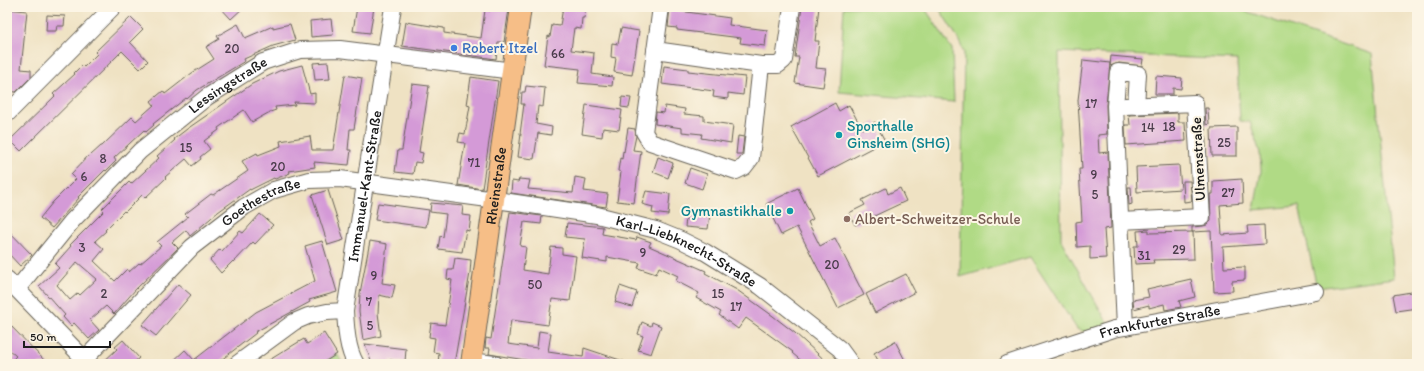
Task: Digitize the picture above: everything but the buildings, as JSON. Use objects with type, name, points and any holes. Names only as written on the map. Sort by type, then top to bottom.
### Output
[{"type":"main road","name":"Rheinstraße","points":[[471,362],[521,7]]},
{"type":"street","points":[[7,114],[113,7]]},
{"type":"street","name":"Immanuel-Kant-Straße","points":[[356,364],[352,358],[346,329],[345,311],[393,7]]},
{"type":"street","points":[[662,7],[644,132],[650,142],[736,171],[744,167],[751,158],[761,65]]},
{"type":"street","points":[[656,50],[761,65],[778,65],[784,60],[792,7]]},
{"type":"street","name":"Lessingstraße","points":[[12,284],[140,151],[207,97],[263,62],[300,50],[340,49],[513,71]]},
{"type":"street","points":[[1125,327],[1115,106],[1118,72],[1138,74],[1136,106]]},
{"type":"street","name":"Ulmenstraße","points":[[1115,106],[1195,103],[1202,217],[1120,221]]},
{"type":"street","name":"Goethestraße","points":[[84,362],[192,247],[244,207],[274,190],[309,180],[340,179],[494,199]]},
{"type":"street","name":"Karl-Liebknecht-Straße","points":[[494,199],[597,215],[656,230],[681,240],[741,274],[776,297],[840,350],[851,364]]},
{"type":"street","points":[[12,284],[84,362]]},
{"type":"street","name":"Frankfurter Straße","points":[[1007,364],[1036,359],[1125,327],[1316,292]]},
{"type":"street","points":[[237,364],[294,322],[308,316],[327,312],[345,311]]},
{"type":"street","points":[[471,362],[495,364]]},
{"type":"green space","points":[[844,7],[924,7],[952,49],[954,102],[839,92]]},
{"type":"green space","points":[[938,7],[1233,7],[1372,54],[1394,278],[1317,288],[1299,206],[1254,210],[1261,171],[1260,153],[1250,122],[1240,121],[1237,60],[1059,52],[1061,240],[1109,328],[1088,333],[1077,329],[1030,257],[960,277],[964,52],[956,35]]},
{"type":"green space","points":[[337,354],[343,364],[321,364]]},
{"type":"place","name":"Robert Itzel","points":[[454,48]]},
{"type":"place","name":"Sporthalle Ginsheim (SHG)","points":[[839,135]]},
{"type":"place","name":"Gymnastikhalle","points":[[790,211]]},
{"type":"place","name":"Albert-Schweitzer-Schule","points":[[847,219]]}]
